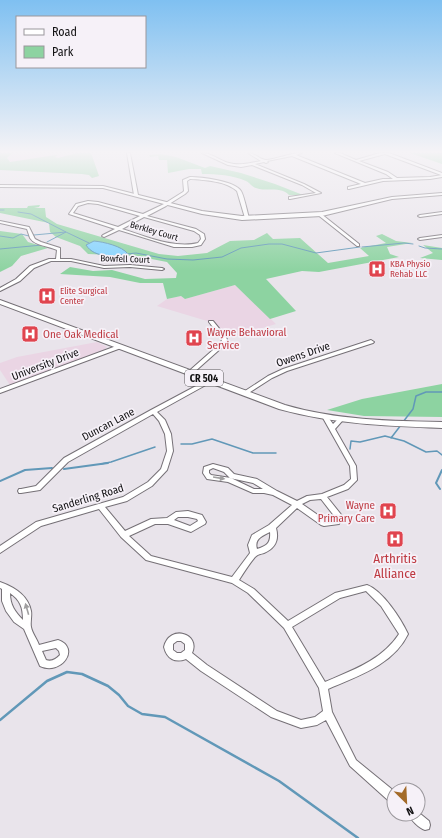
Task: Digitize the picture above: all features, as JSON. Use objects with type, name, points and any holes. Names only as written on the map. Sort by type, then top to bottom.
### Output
[{"type":"main road","points":[[125,192],[222,216],[247,218],[319,214],[392,198],[442,194]]},
{"type":"main road","name":"CR 504","points":[[0,302],[289,409],[340,420],[402,424],[442,424]]},
{"type":"street","points":[[104,236],[144,216],[185,192]]},
{"type":"street","points":[[240,192],[247,218]]},
{"type":"street","points":[[290,198],[319,193],[317,192]]},
{"type":"street","name":"Berkley Court","points":[[91,202],[198,231],[203,235],[203,241],[195,246],[178,247],[117,229],[74,216],[71,212],[79,204],[91,202]]},
{"type":"street","points":[[420,216],[442,213]]},
{"type":"street","points":[[319,214],[358,245]]},
{"type":"street","points":[[0,222],[28,228],[32,238],[59,249],[58,259]]},
{"type":"street","points":[[420,239],[442,236]]},
{"type":"street","name":"Bowfell Court","points":[[0,290],[18,280],[32,267],[58,259],[72,260],[104,267],[130,266],[162,268]]},
{"type":"street","points":[[190,373],[225,342],[224,338],[211,322]]},
{"type":"street","name":"Owens Drive","points":[[245,393],[270,377],[285,370],[371,342]]},
{"type":"street","name":"University Drive","points":[[0,391],[119,347]]},
{"type":"street","name":"Duncan Lane","points":[[21,491],[38,488],[66,460],[211,380]]},
{"type":"street","name":"Sanderling Road","points":[[0,550],[39,524],[125,499],[150,484],[164,470],[170,452],[168,434],[162,420],[153,411]]},
{"type":"street","points":[[254,553],[252,545],[255,537],[272,526],[297,504],[309,498],[323,496],[346,487],[354,480],[353,466],[326,418]]},
{"type":"street","points":[[332,429],[340,420]]},
{"type":"street","points":[[275,493],[254,491],[236,480],[255,481],[297,504],[324,523],[336,522],[339,517],[323,496]]},
{"type":"street","points":[[100,506],[124,535],[149,558],[234,581],[251,591],[287,626],[323,687],[328,713],[353,763],[386,791]]},
{"type":"street","points":[[124,535],[154,521],[168,521]]},
{"type":"street","points":[[234,581],[254,553],[264,550],[272,544],[275,535],[272,526]]},
{"type":"street","points":[[3,586],[10,612],[19,622],[28,627]]},
{"type":"street","points":[[3,586],[22,597],[26,604],[29,617],[28,627],[37,649]]},
{"type":"street","points":[[287,626],[338,595],[367,588],[388,606],[404,634],[400,643],[383,659],[323,687]]},
{"type":"street","points":[[186,654],[204,668],[274,714],[301,724],[317,721],[328,713]]},
{"type":"street","points":[[422,822],[425,825]]},
{"type":"shaded area","points":[[235,285],[276,324],[222,340],[207,321],[157,306],[167,299],[181,296],[185,299]]},
{"type":"shaded area","points":[[97,342],[107,347],[104,350],[10,385],[0,370],[0,363],[17,357]]},
{"type":"green space","points":[[285,192],[296,192],[303,195],[289,195]]},
{"type":"green space","points":[[40,205],[39,207],[34,208],[45,208],[46,217],[57,224],[159,254],[178,256],[207,253],[230,241],[254,240],[267,233],[273,239],[300,238],[328,263],[369,256],[360,248],[386,243],[376,236],[382,234],[396,241],[412,243],[387,247],[390,254],[399,257],[319,272],[302,271],[266,279],[296,311],[270,319],[235,285],[185,299],[181,296],[167,299],[163,283],[140,283],[110,277],[60,274],[70,267],[93,271],[112,270],[145,279],[176,278],[177,273],[167,262],[136,256],[88,254],[80,246],[56,237],[50,232],[49,223],[0,213],[0,208],[27,208],[28,206]]},
{"type":"green space","points":[[0,231],[22,234],[28,242],[48,248],[21,256],[12,266],[0,272]]},
{"type":"green space","points":[[423,245],[442,248],[442,260],[420,258],[433,253]]},
{"type":"green space","points":[[442,384],[442,417],[364,416],[327,410],[362,399]]},
{"type":"water","points":[[94,241],[108,243],[122,249],[128,254],[106,256],[100,255],[95,253],[86,245]]},
{"type":"waterway","points":[[18,212],[31,214],[66,232]]},
{"type":"waterway","points":[[34,235],[66,232]]},
{"type":"waterway","points":[[47,242],[66,232]]},
{"type":"waterway","points":[[66,232],[89,243]]},
{"type":"waterway","points":[[0,236],[13,238],[21,234],[29,236]]},
{"type":"waterway","points":[[362,247],[404,243],[413,244]]},
{"type":"waterway","points":[[127,254],[136,253],[167,259],[193,260],[222,257],[241,248],[269,244],[282,244],[316,253],[360,247]]},
{"type":"waterway","points":[[0,249],[42,245]]},
{"type":"waterway","points":[[419,246],[425,248],[442,249]]},
{"type":"waterway","points":[[403,422],[413,409],[416,396],[426,392],[442,392]]},
{"type":"waterway","points":[[391,438],[401,425]]},
{"type":"waterway","points":[[350,449],[351,441],[360,442],[385,436],[391,438]]},
{"type":"waterway","points":[[391,438],[404,441],[426,452],[437,451],[442,455]]},
{"type":"waterway","points":[[181,444],[192,444],[212,439],[253,453],[276,453]]},
{"type":"waterway","points":[[102,464],[155,447]]},
{"type":"waterway","points":[[102,464],[108,463]]},
{"type":"waterway","points":[[64,469],[102,464]]},
{"type":"waterway","points":[[0,481],[25,470],[52,468]]},
{"type":"waterway","points":[[440,489],[436,483],[442,470]]},
{"type":"waterway","points":[[0,720],[47,681],[67,672],[82,674],[108,686],[119,695],[128,706],[142,714],[165,717],[279,781],[358,838]]},
{"type":"place","name":"KBA Physio Rehab LLC","points":[[377,269]]},
{"type":"place","name":"Elite Surgical Center","points":[[47,296]]},
{"type":"place","name":"One Oak Medical","points":[[30,334]]},
{"type":"place","name":"Wayne Behavioral Service","points":[[194,338]]},
{"type":"place","name":"Wayne Primary Care","points":[[388,511]]},
{"type":"place","name":"Arthritis Alliance","points":[[395,539]]}]
